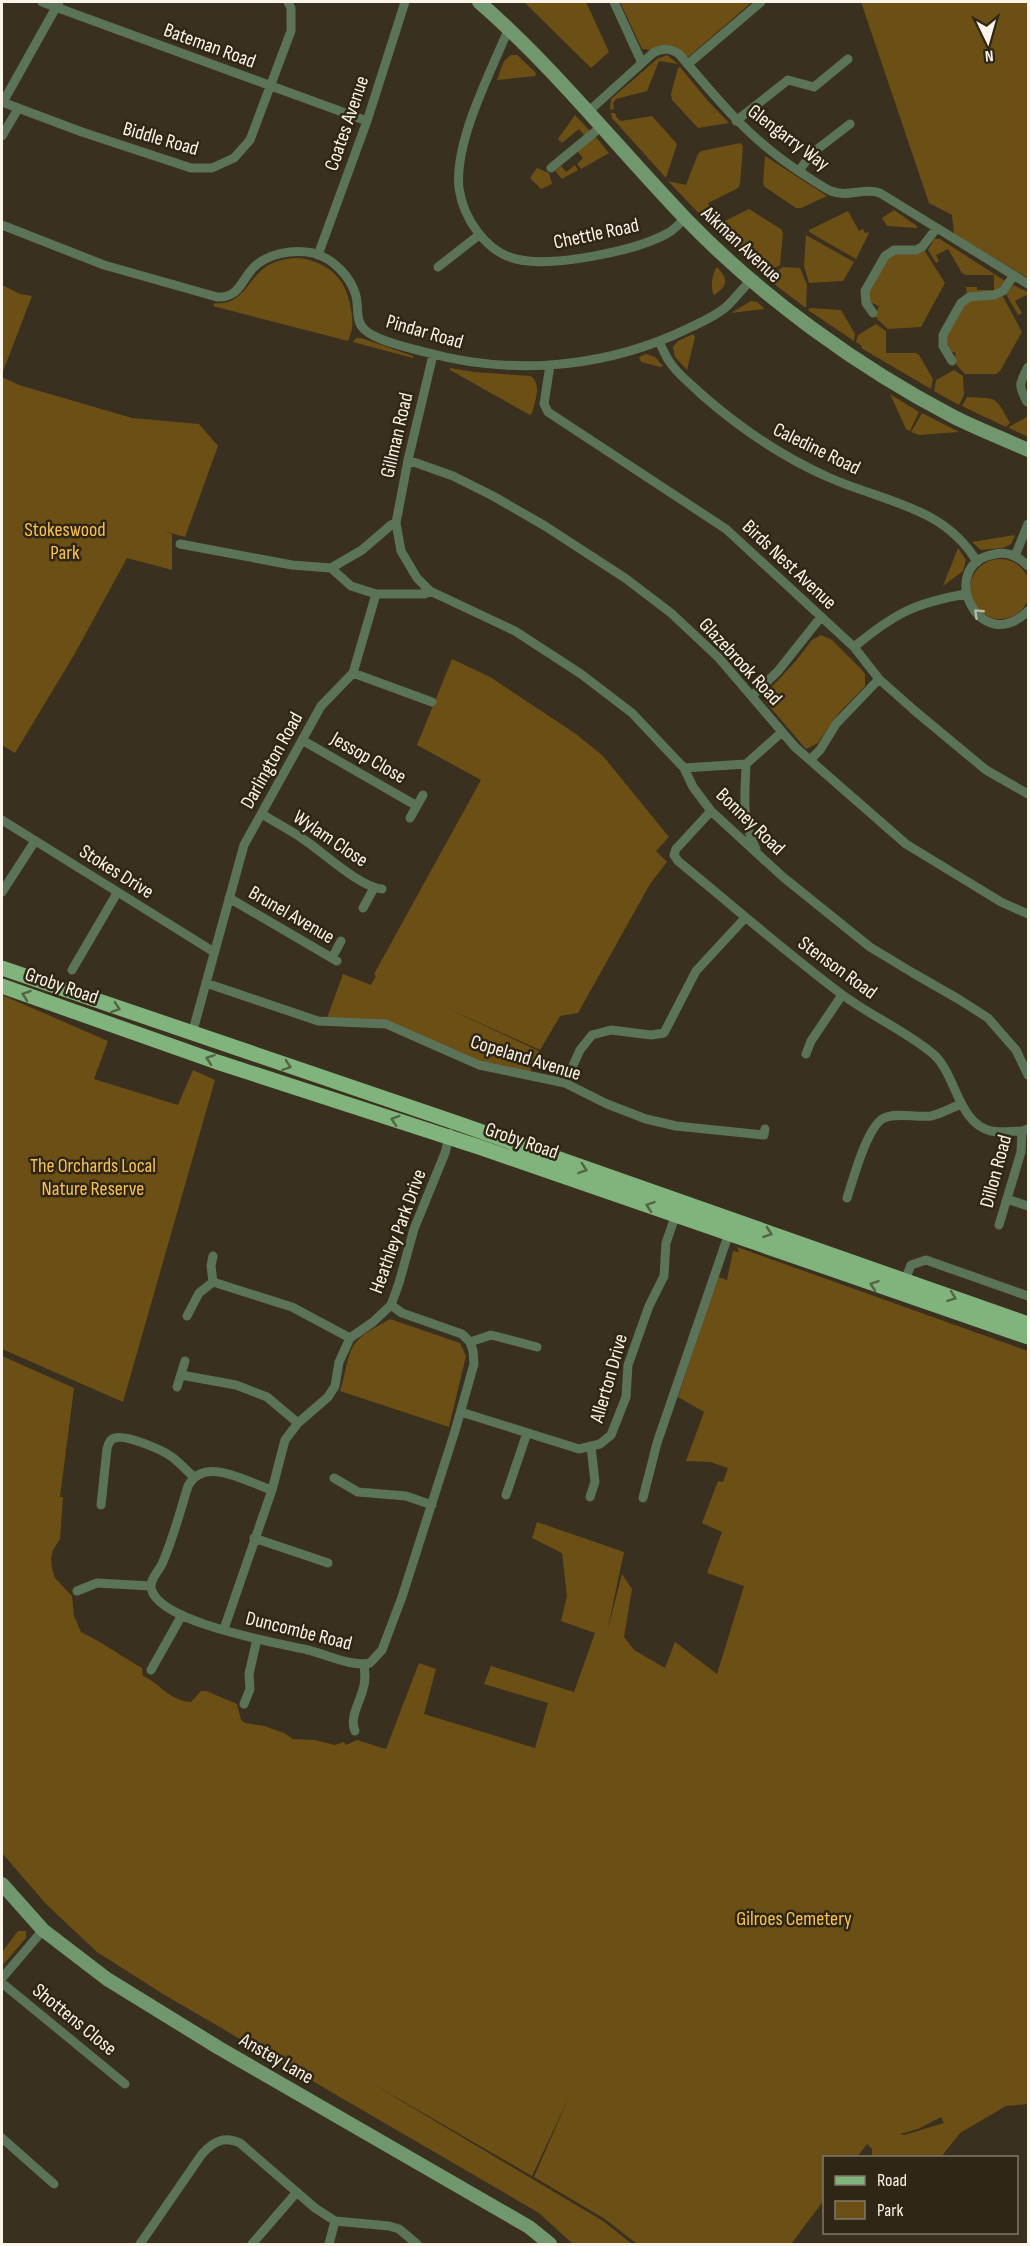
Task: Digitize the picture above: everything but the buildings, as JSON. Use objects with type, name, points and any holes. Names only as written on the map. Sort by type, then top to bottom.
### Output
[{"type":"main road","name":"Groby Road","points":[[2,968],[450,1121],[1029,1324]]},
{"type":"main road","name":"Groby Road","points":[[2,986],[217,1062],[676,1214],[1029,1337]]},
{"type":"street","name":"Bateman Road","points":[[42,2],[57,5],[271,87],[367,121]]},
{"type":"street","name":"Biddle Road","points":[[2,102],[81,132],[190,168],[212,168],[234,158],[250,140],[291,31],[291,8],[288,2]]},
{"type":"street","name":"Coates Avenue","points":[[318,255],[367,121],[405,2]]},
{"type":"street","name":"Aikman Avenue","points":[[479,2],[509,28],[589,111],[686,218],[751,280],[781,305],[877,372],[954,417],[1029,450]]},
{"type":"street","points":[[614,2],[642,63]]},
{"type":"street","points":[[688,64],[761,2]]},
{"type":"street","points":[[2,102],[57,5]]},
{"type":"street","name":"Chettle Road","points":[[509,28],[464,144],[458,175],[459,190],[465,212],[479,235],[501,252],[516,259],[549,262],[629,248],[669,233],[686,218]]},
{"type":"street","name":"Glengarry Way","points":[[589,111],[642,63],[660,50],[667,49],[679,54],[736,121],[761,144],[799,171],[837,193],[873,190],[1029,284]]},
{"type":"street","points":[[736,121],[788,80],[814,87],[848,59]]},
{"type":"street","points":[[2,136],[18,109]]},
{"type":"street","points":[[799,171],[811,154],[850,124]]},
{"type":"street","points":[[551,168],[602,126]]},
{"type":"street","points":[[2,225],[104,265],[217,297],[235,293],[253,268],[268,258],[285,252],[318,255]]},
{"type":"street","points":[[873,314],[866,303],[865,291],[885,256],[894,250],[918,249],[927,243],[936,229]]},
{"type":"street","points":[[438,267],[479,235]]},
{"type":"street","name":"Pindar Road","points":[[318,255],[336,266],[348,280],[356,295],[360,324],[364,330],[376,337],[433,355],[481,364],[521,367],[587,361],[632,351],[659,341],[687,329],[724,308],[751,280]]},
{"type":"street","points":[[951,360],[944,346],[944,335],[962,303],[969,297],[994,295],[1003,291],[1014,275]]},
{"type":"street","name":"Caledine Road","points":[[659,341],[670,363],[689,383],[760,441],[794,462],[832,479],[912,508],[937,520],[967,546],[977,562]]},
{"type":"street","name":"Gillman Road","points":[[430,591],[417,578],[401,550],[396,523],[408,460],[433,355]]},
{"type":"street","name":"Birds Nest Avenue","points":[[550,365],[544,404],[548,412],[726,529],[854,647],[879,679],[986,770],[1029,794]]},
{"type":"street","points":[[1027,402],[1020,389],[1020,382],[1029,368]]},
{"type":"street","name":"Glazebrook Road","points":[[408,460],[453,476],[493,496],[545,526],[625,578],[679,620],[719,658],[782,732],[810,760],[906,844],[1001,902],[1029,914]]},
{"type":"street","points":[[180,544],[292,565],[331,568],[362,550],[396,523]]},
{"type":"street","points":[[1015,556],[1029,524]]},
{"type":"street","points":[[1026,617],[1007,623],[991,623],[977,615],[966,594],[966,580],[977,562],[991,554],[1015,556],[1029,566]]},
{"type":"street","points":[[331,568],[351,586],[376,594],[425,594],[430,591]]},
{"type":"street","name":"Bonney Road","points":[[430,591],[515,631],[581,674],[632,713],[684,768],[693,787],[711,811],[759,855],[814,903],[870,946],[988,1018],[1016,1050],[1029,1075]]},
{"type":"street","name":"Darlington Road","points":[[192,1034],[244,845],[321,706],[353,673],[376,594]]},
{"type":"street","points":[[854,647],[887,621],[918,604],[966,594]]},
{"type":"street","points":[[752,696],[778,672],[821,617]]},
{"type":"street","points":[[353,673],[432,702]]},
{"type":"street","points":[[810,760],[820,750],[836,724],[879,679]]},
{"type":"street","points":[[684,768],[746,764],[782,732]]},
{"type":"street","name":"Jessop Close","points":[[302,740],[417,806]]},
{"type":"street","points":[[746,764],[744,811],[747,830],[759,855]]},
{"type":"street","points":[[410,818],[423,795]]},
{"type":"street","name":"Stenson Road","points":[[711,811],[676,849],[675,858],[745,918],[842,995],[932,1053],[946,1071],[961,1104],[974,1121],[989,1131],[1025,1130]]},
{"type":"street","name":"Wylam Close","points":[[262,814],[305,840],[337,864],[378,888],[363,908]]},
{"type":"street","name":"Stokes Drive","points":[[2,820],[214,952]]},
{"type":"street","points":[[2,892],[35,841]]},
{"type":"street","points":[[72,970],[117,893]]},
{"type":"street","name":"Brunel Avenue","points":[[229,898],[335,960],[341,941]]},
{"type":"street","points":[[565,1083],[580,1050],[592,1035],[611,1030],[651,1035],[664,1033],[696,971],[745,918]]},
{"type":"street","name":"Copeland Avenue","points":[[206,983],[318,1021],[386,1024],[482,1065],[565,1083],[607,1104],[646,1119],[676,1126],[764,1135],[765,1129]]},
{"type":"street","points":[[806,1054],[842,995]]},
{"type":"street","points":[[847,1198],[870,1135],[879,1121],[893,1116],[932,1116],[961,1104]]},
{"type":"street","name":"Heathley Park Drive","points":[[350,1338],[373,1322],[391,1305],[414,1229],[450,1139],[450,1121]]},
{"type":"street","name":"Dillon Road","points":[[999,1225],[1021,1152],[1025,1130]]},
{"type":"street","points":[[1006,1199],[1029,1206]]},
{"type":"street","name":"Allerton Drive","points":[[461,1412],[579,1449],[600,1444],[610,1436],[626,1396],[628,1365],[649,1306],[664,1276],[666,1243],[676,1214]]},
{"type":"street","points":[[643,1498],[657,1443],[729,1233]]},
{"type":"street","points":[[213,1257],[211,1266],[213,1282]]},
{"type":"street","points":[[905,1280],[911,1265],[926,1260],[1029,1296]]},
{"type":"street","points":[[187,1316],[199,1293],[213,1282]]},
{"type":"street","points":[[213,1282],[292,1307],[350,1338],[339,1362],[335,1386],[328,1397],[298,1423],[285,1440],[272,1490],[224,1629]]},
{"type":"street","points":[[391,1305],[402,1313],[452,1329],[462,1334],[470,1342],[491,1335],[537,1347]]},
{"type":"street","name":"Duncombe Road","points":[[151,1586],[160,1602],[182,1615],[257,1639],[364,1664],[370,1663],[385,1645],[461,1412],[474,1364],[470,1342]]},
{"type":"street","points":[[177,1387],[185,1361]]},
{"type":"street","points":[[181,1375],[236,1385],[267,1397],[298,1423]]},
{"type":"street","points":[[506,1495],[527,1433]]},
{"type":"street","points":[[101,1504],[106,1449],[110,1441],[116,1437],[165,1453],[193,1476]]},
{"type":"street","points":[[590,1497],[595,1482],[591,1447]]},
{"type":"street","points":[[77,1591],[97,1582],[151,1586],[161,1565],[193,1476],[204,1471],[217,1471],[272,1490]]},
{"type":"street","points":[[334,1478],[358,1492],[406,1496],[432,1505]]},
{"type":"street","points":[[254,1538],[328,1563]]},
{"type":"street","points":[[151,1670],[182,1615]]},
{"type":"street","points":[[244,1704],[250,1689],[249,1674],[257,1639]]},
{"type":"street","points":[[356,1731],[353,1726],[364,1688],[364,1664]]},
{"type":"street","name":"Anstey Lane","points":[[2,1884],[43,1930],[107,1979],[219,2048],[529,2227],[550,2244]]},
{"type":"street","points":[[2,1980],[43,1930]]},
{"type":"street","name":"Shottens Close","points":[[2,1980],[126,2084]]},
{"type":"street","points":[[2,2138],[54,2184]]},
{"type":"street","points":[[140,2244],[202,2154],[211,2144],[231,2139],[240,2143],[315,2208],[335,2221],[389,2226],[399,2229],[417,2244]]},
{"type":"street","points":[[252,2244],[297,2192]]},
{"type":"street","points":[[329,2244],[335,2221]]},
{"type":"green space","points":[[524,2],[586,2],[609,52],[591,68]]},
{"type":"green space","points":[[620,2],[752,2],[686,59],[681,53],[642,49]]},
{"type":"green space","points":[[861,2],[1028,2],[1028,278],[954,234],[952,215],[929,203]]},
{"type":"green space","points":[[511,55],[517,55],[536,73],[535,76],[497,80],[504,61]]},
{"type":"green space","points":[[667,55],[678,64],[659,61],[647,91],[616,99],[613,103],[614,109],[610,110],[611,99],[657,59]]},
{"type":"green space","points":[[680,67],[729,123],[698,128],[672,100],[671,94]]},
{"type":"green space","points":[[611,113],[615,113],[621,121],[652,116],[677,144],[666,178],[612,118]]},
{"type":"green space","points":[[575,115],[590,131],[585,136],[579,129],[562,143],[558,139]]},
{"type":"green space","points":[[595,136],[609,153],[581,169],[577,164],[583,158],[577,151]]},
{"type":"green space","points":[[740,143],[743,146],[740,184],[738,188],[708,203],[716,221],[710,225],[668,181],[686,185],[701,151]]},
{"type":"green space","points":[[765,156],[827,196],[801,208],[796,208],[763,184]]},
{"type":"green space","points":[[575,165],[578,170],[562,179],[555,171],[561,166],[566,172]]},
{"type":"green space","points":[[537,168],[549,173],[552,184],[541,189],[530,178]]},
{"type":"green space","points":[[749,209],[781,229],[783,233],[780,265],[763,275],[713,227]]},
{"type":"green space","points":[[894,210],[917,228],[887,226],[882,218]]},
{"type":"green space","points":[[848,211],[859,231],[863,229],[865,233],[869,233],[856,259],[809,232]]},
{"type":"green space","points":[[806,235],[854,262],[843,281],[809,283],[804,266]]},
{"type":"green space","points":[[934,239],[940,239],[1005,281],[998,290],[967,294],[966,287],[977,287],[977,290],[994,290],[994,275],[962,273],[948,249],[936,255],[939,261],[936,263],[928,250]]},
{"type":"green space","points":[[924,250],[945,283],[921,327],[888,329],[875,315],[879,306],[869,302],[868,292],[887,258],[895,253]]},
{"type":"green space","points":[[291,258],[300,258],[331,270],[343,285],[352,317],[352,329],[348,341],[213,306],[215,303],[224,303],[238,296],[267,266]]},
{"type":"green space","points":[[717,267],[724,275],[725,282],[714,295],[712,281]]},
{"type":"green space","points":[[783,267],[800,268],[807,285],[806,308],[766,278]]},
{"type":"green space","points":[[2,285],[20,294],[32,296],[2,374]]},
{"type":"green space","points":[[1013,285],[1028,292],[1028,299],[1026,295],[1015,301],[1022,313],[1018,315],[1006,294]]},
{"type":"green space","points":[[1002,295],[1022,332],[1000,371],[996,374],[965,374],[953,361],[956,353],[948,351],[947,336],[967,301]]},
{"type":"green space","points":[[751,301],[757,302],[765,309],[731,313]]},
{"type":"green space","points":[[810,308],[841,310],[855,334],[854,341],[808,310]]},
{"type":"green space","points":[[876,324],[886,331],[886,353],[916,353],[919,355],[933,379],[931,389],[861,348],[862,346],[856,342],[858,335]]},
{"type":"green space","points":[[693,334],[695,337],[687,370],[675,357],[673,347],[678,341]]},
{"type":"green space","points":[[356,338],[413,356],[413,358],[353,342]]},
{"type":"green space","points":[[646,354],[655,357],[663,366],[641,362],[639,357]]},
{"type":"green space","points":[[450,368],[531,376],[537,388],[532,413],[530,415]]},
{"type":"green space","points":[[954,370],[963,376],[964,395],[959,405],[934,391],[936,380]]},
{"type":"green space","name":"Stokeswood Park","points":[[2,377],[19,385],[132,418],[199,424],[218,446],[185,537],[164,531],[172,534],[172,570],[127,558],[74,655],[15,753],[2,745]]},
{"type":"green space","points":[[890,394],[919,412],[910,431],[906,429]]},
{"type":"green space","points":[[967,397],[994,400],[1010,423],[1006,427],[962,406]]},
{"type":"green space","points":[[922,413],[959,432],[919,435],[911,432]]},
{"type":"green space","points":[[1028,416],[1028,437],[1009,428],[1009,427]]},
{"type":"green space","points":[[1015,535],[1011,544],[1003,548],[981,550],[972,542]]},
{"type":"green space","points":[[958,548],[966,560],[963,571],[943,586]]},
{"type":"green space","points":[[1000,559],[1017,564],[1025,572],[1030,589],[1025,606],[1017,614],[1000,619],[983,614],[975,606],[970,589],[975,572],[983,564]]},
{"type":"green space","points":[[821,635],[832,640],[862,670],[865,674],[865,686],[838,714],[818,743],[806,749],[764,700],[764,695],[812,640]]},
{"type":"green space","points":[[452,659],[490,677],[576,734],[603,756],[669,837],[656,851],[667,862],[650,884],[578,1013],[560,1016],[540,1050],[440,1005],[539,1051],[530,1072],[490,1068],[388,1025],[326,1021],[343,974],[371,985],[376,976],[374,974],[481,780],[417,745]]},
{"type":"green space","name":"The Orchards Local Nature Reserve","points":[[2,995],[108,1041],[94,1079],[178,1105],[193,1070],[215,1080],[123,1402],[2,1349]]},
{"type":"green space","name":"Gilroes Cemetery","points":[[737,1247],[1028,1351],[1028,2104],[1006,2106],[960,2133],[942,2156],[872,2156],[872,2149],[867,2144],[858,2156],[823,2156],[823,2201],[791,2244],[637,2244],[605,2219],[534,2177],[569,2097],[532,2176],[366,2080],[603,2221],[632,2244],[573,2244],[539,2213],[163,1994],[97,1952],[46,1904],[2,1853],[2,1356],[74,1388],[60,1497],[63,1497],[60,1539],[51,1558],[55,1578],[72,1596],[74,1616],[81,1632],[142,1668],[143,1676],[176,1698],[191,1702],[201,1691],[206,1691],[237,1704],[241,1720],[245,1723],[264,1726],[293,1739],[315,1740],[335,1745],[344,1742],[346,1745],[357,1740],[386,1749],[419,1663],[436,1669],[424,1714],[535,1748],[548,1703],[484,1684],[491,1666],[574,1692],[595,1633],[561,1621],[567,1596],[562,1553],[532,1538],[537,1522],[624,1552],[607,1632],[622,1574],[632,1589],[624,1637],[634,1650],[665,1668],[675,1642],[717,1674],[744,1586],[707,1573],[722,1532],[702,1523],[718,1481],[723,1482],[728,1468],[710,1462],[686,1461],[704,1412],[678,1397],[718,1277],[727,1280],[733,1251],[739,1252]],"holes":[[[941,2117],[944,2123],[904,2135],[900,2134],[918,2129]]]},
{"type":"green space","points":[[390,1319],[460,1343],[466,1356],[449,1427],[340,1391],[353,1346],[364,1335]]},
{"type":"green space","points":[[18,1931],[26,1931],[26,1938],[2,1966],[2,1952]]}]
